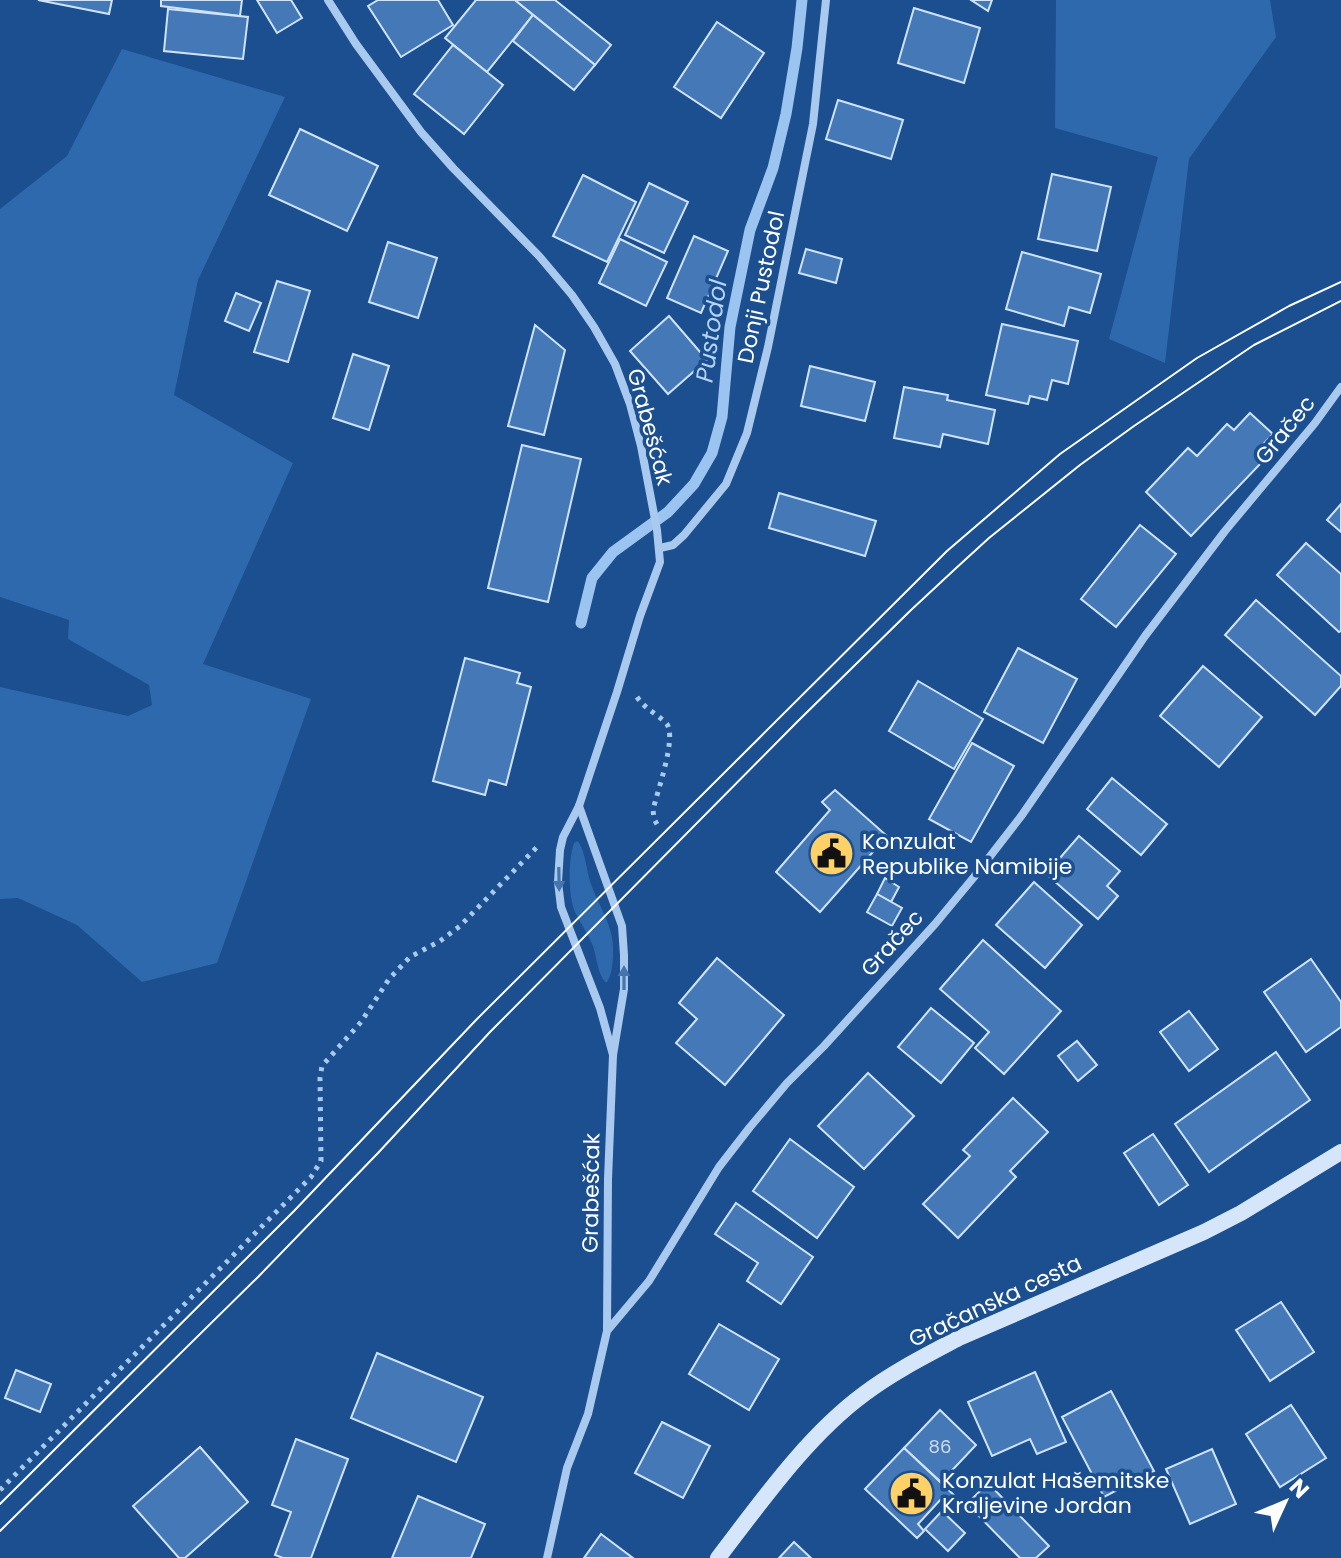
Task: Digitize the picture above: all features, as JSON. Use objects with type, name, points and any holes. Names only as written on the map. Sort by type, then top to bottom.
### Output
[{"type":"main road","name":"Gračanska cesta","points":[[718,1558],[814,1440],[864,1394],[922,1357],[959,1338],[1204,1232],[1341,1152]]},
{"type":"street","name":"Grabešćak","points":[[328,0],[356,44],[421,132],[572,295],[615,364],[630,404],[657,530],[660,562],[579,806],[560,850],[558,882],[561,907],[600,1008],[613,1055]]},
{"type":"street","name":"Donji Pustodol","points":[[660,548],[673,545],[684,535],[726,484],[747,433],[768,347],[813,124],[826,0]]},
{"type":"street","name":"Gračec","points":[[547,1558],[567,1468],[588,1414],[607,1331],[649,1281],[719,1167],[742,1137],[974,877],[1022,815],[1145,636],[1341,387]]},
{"type":"street","name":"Grabešćak","points":[[579,806],[622,926],[624,989],[613,1055],[608,1179],[607,1331]]},
{"type":"path","points":[[621,679],[641,703],[668,724],[671,732],[670,748],[653,810],[658,826]]},
{"type":"path","points":[[0,1490],[311,1177],[321,1161],[322,1066],[361,1022],[389,979],[410,957],[460,926],[541,842],[567,830]]},
{"type":"shaded area","points":[[1056,0],[1270,0],[1276,37],[1189,159],[1165,363],[1109,339],[1158,157],[1055,128]]},
{"type":"shaded area","points":[[122,49],[285,97],[198,280],[174,395],[293,463],[203,664],[311,699],[217,963],[142,982],[77,925],[18,898],[0,899],[0,687],[128,716],[152,705],[149,685],[68,639],[69,620],[0,597],[0,209],[67,156]]},
{"type":"shaded area","points":[[578,841],[612,936],[612,964],[607,982],[600,974],[593,946],[573,905],[570,868],[574,843]]},
{"type":"building","points":[[38,0],[112,0],[109,14]]},
{"type":"building","points":[[161,0],[242,0],[240,16],[161,6]]},
{"type":"building","points":[[257,0],[291,0],[302,18],[277,33]]},
{"type":"building","points":[[378,0],[438,0],[453,25],[401,57],[368,6]]},
{"type":"building","points":[[476,0],[515,0],[533,15],[487,72],[445,38]]},
{"type":"building","points":[[515,0],[555,0],[611,45],[595,65]]},
{"type":"building","points":[[971,0],[992,0],[988,11]]},
{"type":"building","points":[[914,8],[980,28],[964,83],[898,63]]},
{"type":"building","points":[[168,9],[248,17],[243,59],[164,51]]},
{"type":"building","points":[[533,15],[595,65],[574,90],[513,41]]},
{"type":"building","points":[[717,22],[764,53],[721,118],[674,87]]},
{"type":"building","points":[[453,45],[503,85],[464,134],[414,94]]},
{"type":"building","points":[[838,100],[903,120],[891,159],[826,139]]},
{"type":"building","points":[[300,129],[378,166],[347,231],[269,195]]},
{"type":"building","points":[[1052,174],[1111,187],[1097,251],[1038,239]]},
{"type":"building","points":[[583,175],[636,202],[607,262],[553,236]]},
{"type":"building","points":[[649,183],[688,202],[664,253],[625,235]]},
{"type":"building","points":[[694,236],[728,251],[701,313],[667,298]]},
{"type":"building","points":[[620,239],[667,262],[646,306],[599,283]]},
{"type":"building","points":[[388,242],[437,258],[418,318],[369,302]]},
{"type":"building","points":[[806,249],[842,259],[836,283],[799,273]]},
{"type":"building","points":[[1022,252],[1101,274],[1090,313],[1069,307],[1064,326],[1006,309]]},
{"type":"building","points":[[277,281],[310,291],[288,362],[254,352]]},
{"type":"building","points":[[236,293],[261,303],[249,331],[225,321]]},
{"type":"building","points":[[669,316],[707,360],[668,394],[630,351]]},
{"type":"building","points":[[1002,324],[1078,341],[1068,384],[1052,380],[1047,400],[1030,396],[1028,404],[986,395]]},
{"type":"building","points":[[535,325],[565,350],[544,435],[508,426]]},
{"type":"building","points":[[353,354],[389,366],[369,430],[333,418]]},
{"type":"building","points":[[810,366],[875,382],[865,421],[801,406]]},
{"type":"building","points":[[904,387],[948,395],[947,400],[995,410],[988,444],[943,434],[940,447],[894,438]]},
{"type":"building","points":[[1250,413],[1273,434],[1255,453],[1263,461],[1191,536],[1146,492],[1188,448],[1197,456],[1227,424],[1234,430]]},
{"type":"building","points":[[522,445],[581,459],[548,602],[488,588]]},
{"type":"building","points":[[779,493],[876,521],[865,556],[769,528]]},
{"type":"building","points":[[1341,504],[1341,532],[1327,520]]},
{"type":"building","points":[[1140,525],[1176,554],[1116,627],[1081,599]]},
{"type":"building","points":[[1306,543],[1341,574],[1339,632],[1277,575]]},
{"type":"building","points":[[1256,600],[1341,676],[1341,686],[1315,715],[1225,635]]},
{"type":"building","points":[[1018,648],[1077,679],[1043,743],[984,712]]},
{"type":"building","points":[[465,658],[520,673],[517,683],[531,687],[506,785],[489,780],[485,795],[433,781]]},
{"type":"building","points":[[1203,666],[1262,717],[1219,767],[1160,716]]},
{"type":"building","points":[[918,681],[983,719],[954,769],[889,731]]},
{"type":"building","points":[[972,743],[1014,766],[971,842],[929,819]]},
{"type":"building","points":[[1112,778],[1167,824],[1141,855],[1087,809]]},
{"type":"building","name":"Konzulat Republike Namibije","points":[[835,790],[887,836],[820,912],[776,872],[830,810],[822,802]]},
{"type":"building","points":[[1079,836],[1120,871],[1107,886],[1118,896],[1098,919],[1046,874]]},
{"type":"building","points":[[885,878],[899,887],[891,902],[877,894]]},
{"type":"building","points":[[1034,882],[1082,925],[1045,968],[996,925]]},
{"type":"building","points":[[877,894],[902,908],[892,926],[867,912]]},
{"type":"building","points":[[983,940],[1061,1011],[1004,1074],[975,1048],[989,1032],[940,989]]},
{"type":"building","points":[[717,958],[784,1015],[725,1085],[676,1043],[697,1019],[679,1003]]},
{"type":"building","points":[[1311,959],[1341,1002],[1341,1027],[1306,1052],[1264,992]]},
{"type":"building","points":[[931,1008],[974,1043],[941,1083],[898,1047]]},
{"type":"building","points":[[1189,1011],[1218,1049],[1189,1071],[1160,1032]]},
{"type":"building","points":[[1077,1041],[1097,1065],[1078,1081],[1058,1056]]},
{"type":"building","points":[[1276,1052],[1310,1100],[1209,1172],[1175,1124]]},
{"type":"building","points":[[868,1073],[914,1116],[864,1169],[818,1126]]},
{"type":"building","points":[[1013,1098],[1048,1132],[1010,1171],[1016,1177],[958,1238],[923,1204],[970,1156],[963,1150]]},
{"type":"building","points":[[1153,1134],[1188,1185],[1159,1205],[1124,1153]]},
{"type":"building","points":[[790,1139],[854,1187],[817,1238],[753,1191]]},
{"type":"building","points":[[736,1203],[813,1257],[781,1304],[747,1281],[758,1263],[715,1234]]},
{"type":"building","points":[[1281,1302],[1314,1352],[1270,1381],[1236,1330]]},
{"type":"building","points":[[719,1324],[779,1359],[749,1410],[689,1374]]},
{"type":"building","points":[[377,1353],[483,1397],[456,1462],[351,1418]]},
{"type":"building","points":[[16,1370],[51,1384],[40,1412],[5,1398]]},
{"type":"building","points":[[1035,1372],[1066,1442],[1037,1454],[1030,1439],[992,1456],[968,1402]]},
{"type":"building","points":[[1111,1391],[1154,1471],[1104,1497],[1062,1417]]},
{"type":"building","points":[[1291,1405],[1326,1458],[1280,1487],[1246,1434]]},
{"type":"building","points":[[940,1410],[976,1445],[941,1482],[904,1448]]},
{"type":"building","points":[[662,1422],[710,1446],[683,1498],[635,1473]]},
{"type":"building","points":[[296,1439],[348,1459],[311,1558],[275,1555],[291,1512],[272,1505]]},
{"type":"building","points":[[200,1447],[248,1502],[185,1558],[179,1558],[133,1506]]},
{"type":"building","name":"Konzulat Hašemitske Kraljevine Jordan","points":[[904,1448],[956,1497],[948,1505],[942,1498],[918,1524],[924,1531],[917,1538],[865,1489]]},
{"type":"building","points":[[1212,1449],[1236,1504],[1190,1524],[1166,1469]]},
{"type":"building","points":[[988,1483],[1049,1546],[1036,1558],[1020,1558],[967,1504]]},
{"type":"building","points":[[418,1496],[485,1524],[471,1558],[392,1558]]},
{"type":"building","points":[[942,1511],[965,1533],[948,1551],[925,1529]]},
{"type":"building","points":[[601,1534],[633,1558],[584,1558]]},
{"type":"building","points":[[794,1542],[811,1558],[779,1558]]},
{"type":"waterway","name":"Pustodol","points":[[581,623],[592,578],[613,552],[668,512],[694,484],[712,453],[722,417],[730,327],[750,230],[773,168],[786,114],[802,0]]},
{"type":"tram line","points":[[0,1504],[294,1211],[477,1019],[947,551],[1060,454],[1197,358],[1289,306],[1341,282]]},
{"type":"tram line","points":[[0,1531],[258,1277],[490,1032],[797,722],[954,570],[1080,465],[1134,426],[1254,345],[1341,301]]},
{"type":"place","name":"Konzulat Republike Namibije","points":[[831,854]]},
{"type":"place","name":"Konzulat Hašemitske Kraljevine Jordan","points":[[911,1493]]}]
